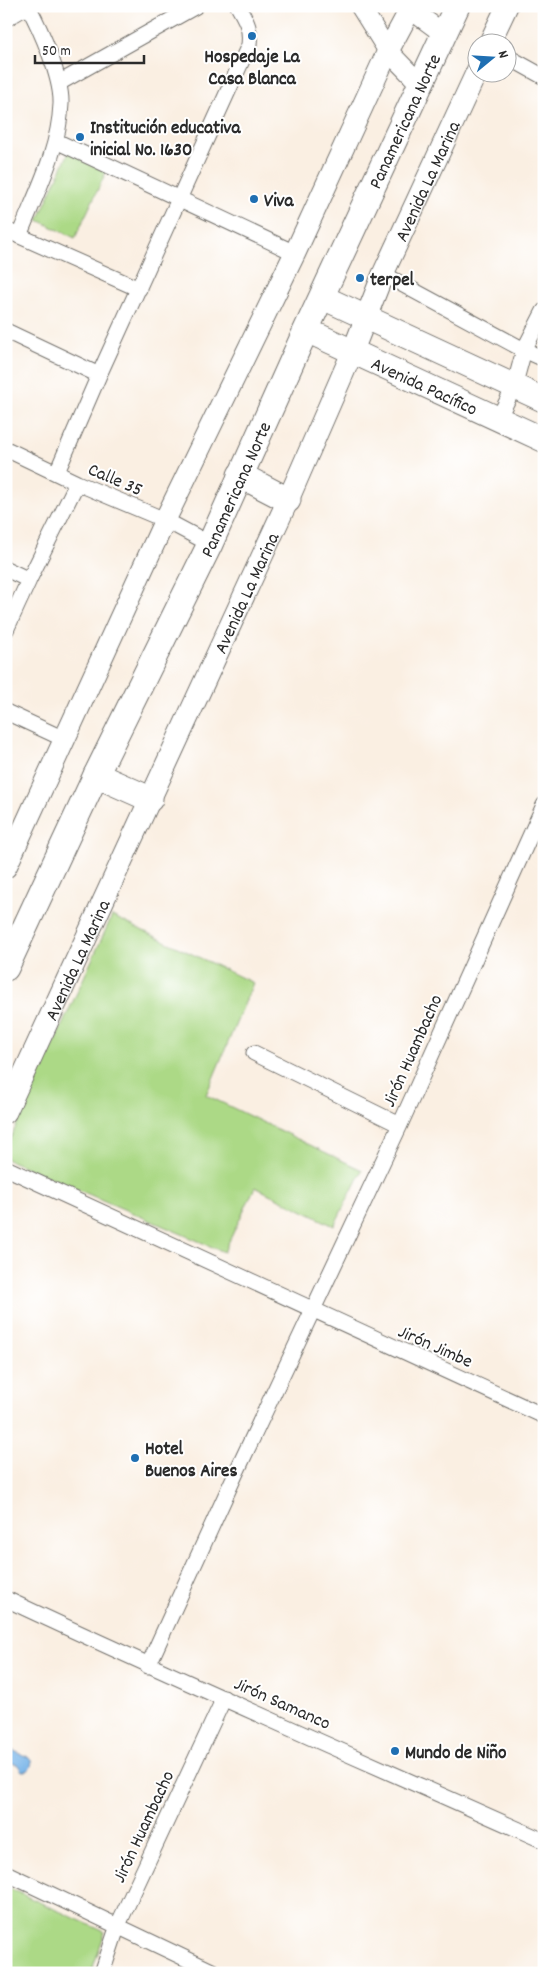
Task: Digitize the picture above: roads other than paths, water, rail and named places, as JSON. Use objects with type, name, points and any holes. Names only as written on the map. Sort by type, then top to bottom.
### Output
[{"type":"highway","name":"Panamericana Norte","points":[[6,968],[96,775],[210,544],[306,330],[457,6]]},
{"type":"highway","points":[[240,475],[288,500]]},
{"type":"highway","points":[[96,775],[150,799]]},
{"type":"main road","points":[[495,32],[507,6]]},
{"type":"main road","points":[[6,867],[165,520],[295,253],[409,7]]},
{"type":"main road","name":"Avenida La Marina","points":[[6,1112],[288,500],[384,274],[472,82]]},
{"type":"main road","name":"Avenida Pacífico","points":[[322,297],[544,400]]},
{"type":"main road","name":"Avenida Pacífico","points":[[306,330],[352,353],[544,440]]},
{"type":"street","points":[[6,19],[28,6],[43,37],[60,83],[61,104],[56,141],[13,233],[139,289]]},
{"type":"street","points":[[60,83],[196,6]]},
{"type":"street","points":[[58,472],[99,375],[249,45],[250,33],[248,24],[238,6]]},
{"type":"street","points":[[360,6],[388,51],[421,85]]},
{"type":"street","points":[[409,7],[444,34]]},
{"type":"street","points":[[518,62],[544,76]]},
{"type":"street","points":[[56,141],[295,253]]},
{"type":"street","points":[[384,274],[544,359]]},
{"type":"street","points":[[498,419],[514,387],[524,350],[544,311]]},
{"type":"street","points":[[6,331],[99,375]]},
{"type":"street","name":"Calle 35","points":[[6,449],[58,472],[77,483],[165,520],[210,544]]},
{"type":"street","points":[[6,630],[77,483]]},
{"type":"street","points":[[6,569],[29,580]]},
{"type":"street","points":[[6,712],[64,739]]},
{"type":"street","name":"Jirón Huambacho","points":[[148,1666],[235,1475],[400,1125],[544,805]]},
{"type":"street","points":[[254,1053],[400,1125]]},
{"type":"street","name":"Jirón Jimbe","points":[[6,1168],[544,1416]]},
{"type":"street","name":"Jirón Samanco","points":[[6,1599],[148,1666],[544,1841]]},
{"type":"street","name":"Jirón Huambacho","points":[[102,1973],[118,1925],[224,1698]]},
{"type":"street","points":[[6,1873],[216,1973]]},
{"type":"water","points":[[14,1751],[28,1757],[32,1762],[29,1769],[22,1771],[17,1764],[6,1763],[6,1752]]},
{"type":"place","name":"Hospedaje La Casa Blanca","points":[[252,36]]},
{"type":"place","name":"Institución educativa inicial No. 1630","points":[[80,137]]},
{"type":"place","name":"Viva","points":[[254,199]]},
{"type":"place","name":"terpel","points":[[360,278]]},
{"type":"place","name":"Hotel Buenos Aires","points":[[135,1458]]},
{"type":"place","name":"Mundo de Niño","points":[[395,1751]]}]
